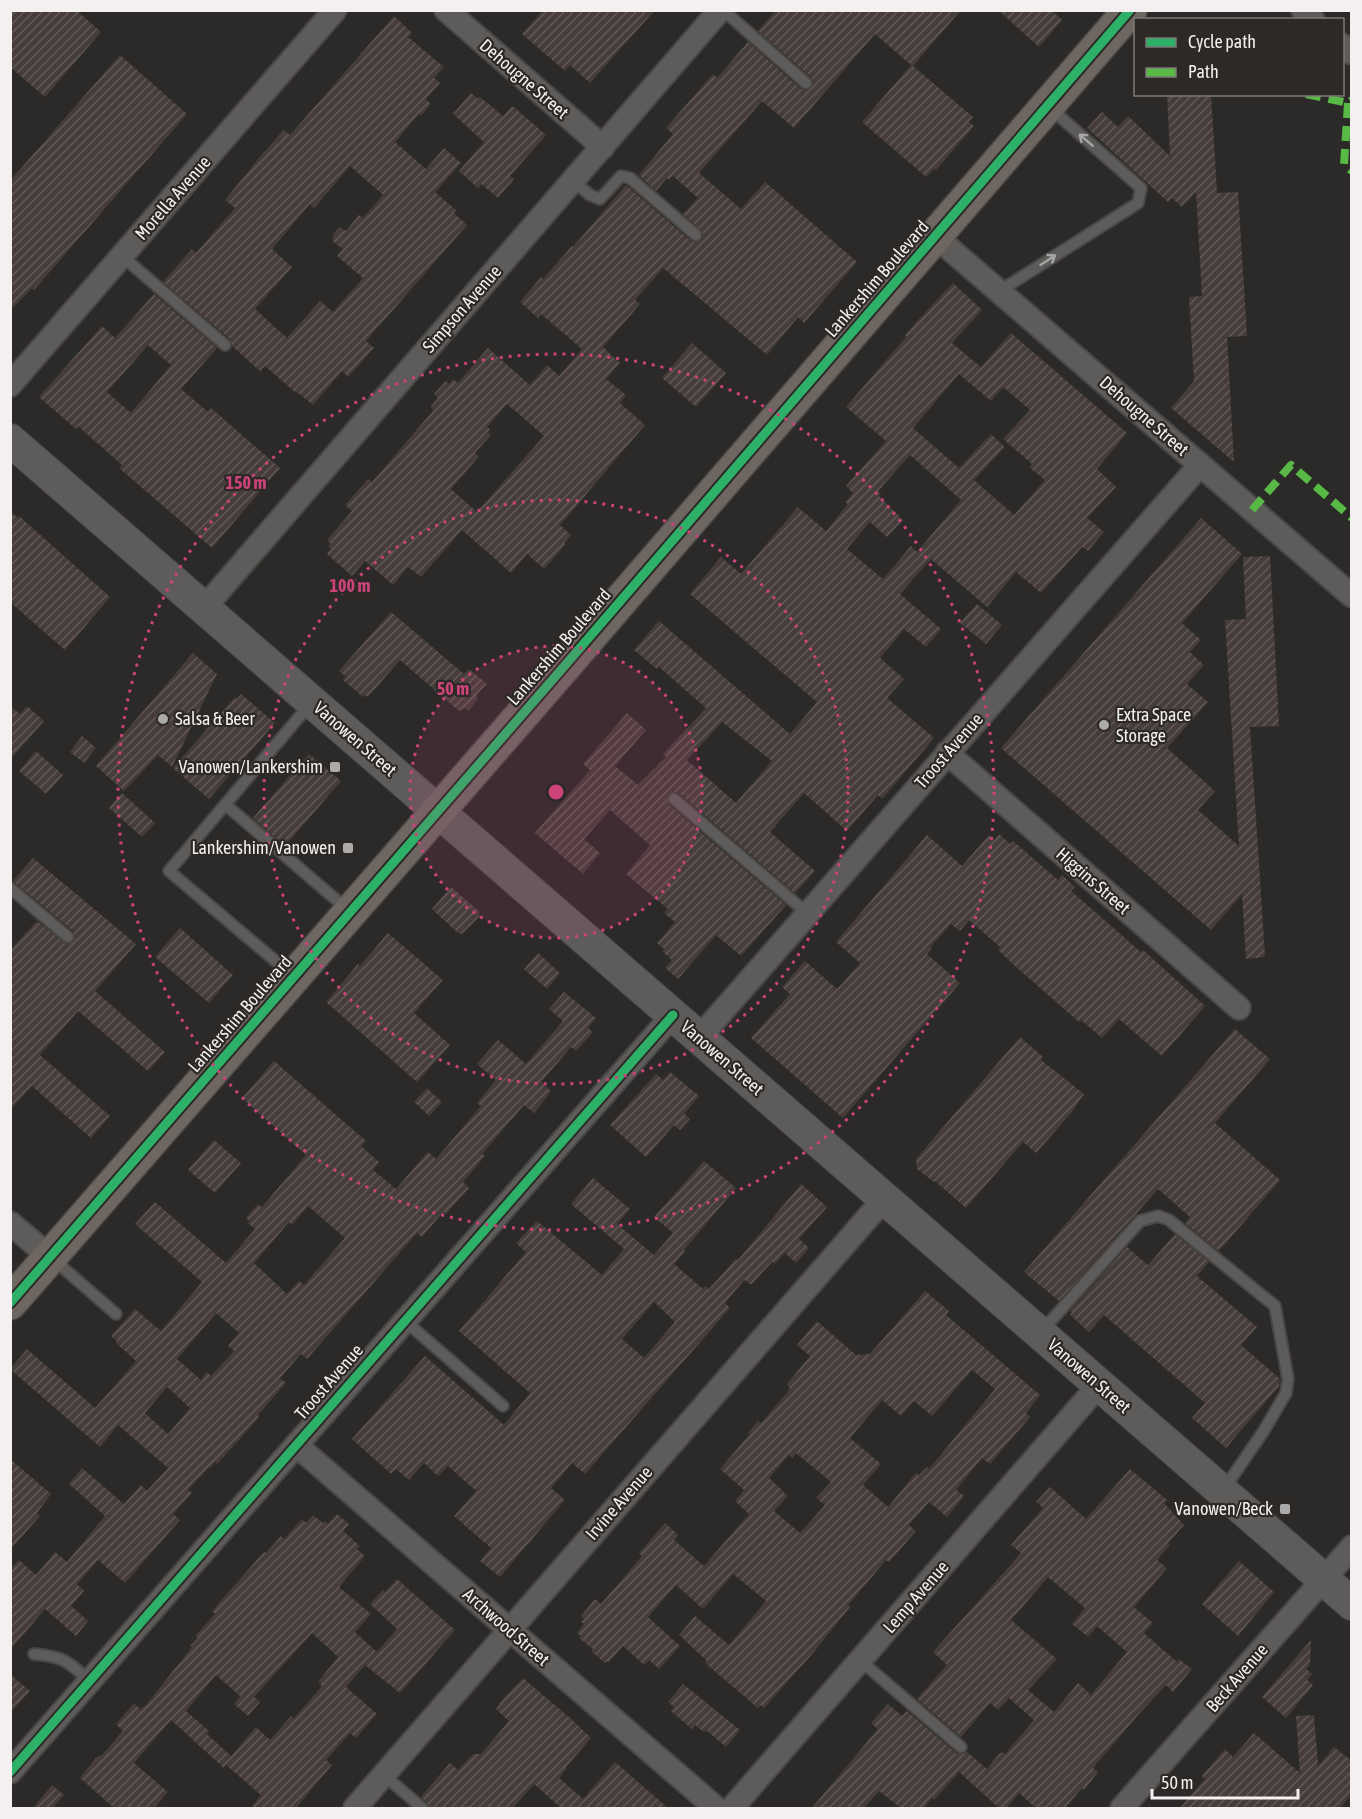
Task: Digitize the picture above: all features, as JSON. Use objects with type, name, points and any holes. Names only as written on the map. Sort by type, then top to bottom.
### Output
[{"type":"main road","name":"Lankershim Boulevard","points":[[10,1303],[936,237],[1130,10]]},
{"type":"main road","name":"Vanowen Street","points":[[10,440],[1352,1604]]},
{"type":"street","name":"Morella Avenue","points":[[10,385],[335,10]]},
{"type":"street","name":"Dehougne Street","points":[[446,10],[603,147]]},
{"type":"street","name":"Simpson Avenue","points":[[204,608],[722,10]]},
{"type":"street","name":"Dehougne Street","points":[[936,237],[1352,596]]},
{"type":"street","name":"Troost Avenue","points":[[699,1038],[1200,465]]},
{"type":"street","name":"Higgins Street","points":[[947,753],[1239,1008]]},
{"type":"street","name":"Troost Avenue","points":[[10,1772],[673,1015]]},
{"type":"street","name":"Irvine Avenue","points":[[355,1809],[884,1198]]},
{"type":"street","points":[[10,1222],[50,1257]]},
{"type":"street","name":"Lemp Avenue","points":[[732,1809],[1099,1385]]},
{"type":"street","name":"Archwood Street","points":[[296,1445],[716,1809]]},
{"type":"street","name":"Beck Avenue","points":[[1122,1809],[1352,1547]]},
{"type":"lane","points":[[722,10],[806,83]]},
{"type":"lane","points":[[998,292],[1138,202],[1141,188],[1047,106]]},
{"type":"lane","points":[[573,181],[590,195],[600,199],[621,176],[630,178],[696,235]]},
{"type":"lane","points":[[122,256],[225,345]]},
{"type":"lane","points":[[295,977],[170,871],[312,702]]},
{"type":"lane","points":[[674,799],[807,913]]},
{"type":"lane","points":[[226,804],[351,912]]},
{"type":"lane","points":[[10,888],[68,937]]},
{"type":"lane","points":[[1040,1334],[1140,1221],[1158,1216],[1169,1220],[1275,1306],[1288,1379],[1286,1393],[1263,1432],[1222,1492]]},
{"type":"lane","points":[[50,1257],[116,1314]]},
{"type":"lane","points":[[404,1320],[503,1406]]},
{"type":"lane","points":[[34,1654],[58,1656],[70,1663],[90,1681]]},
{"type":"lane","points":[[861,1661],[961,1747]]},
{"type":"lane","points":[[384,1775],[423,1809]]},
{"type":"building","points":[[10,10],[76,10],[101,32],[45,97],[10,67]]},
{"type":"building","points":[[543,10],[655,10],[590,83],[570,65],[565,71],[522,34]]},
{"type":"building","points":[[776,10],[961,10],[913,66],[973,117],[969,122],[974,126],[936,170],[934,169],[926,177],[862,122],[911,65],[875,34],[794,128],[762,101],[699,173],[741,209],[765,182],[857,262],[804,323],[798,317],[767,355],[663,268],[635,300],[640,304],[603,347],[620,363],[606,379],[626,395],[620,403],[645,425],[560,525],[571,535],[544,569],[527,554],[511,573],[462,530],[421,577],[408,567],[393,585],[365,561],[352,576],[327,554],[331,549],[328,546],[331,544],[327,540],[352,511],[345,505],[368,479],[372,482],[433,411],[431,406],[438,398],[434,394],[446,381],[449,384],[453,379],[458,383],[488,348],[530,385],[547,365],[559,376],[582,349],[541,314],[538,318],[520,302],[541,277],[543,279],[573,247],[626,185],[691,241],[698,242],[702,239],[701,230],[683,214],[698,198],[673,176],[669,180],[667,178],[656,191],[639,175],[673,134],[666,128],[713,74],[717,78],[748,42],[801,89],[808,90],[812,87],[811,77],[758,31]],"holes":[[[507,404],[544,436],[477,512],[451,489],[479,456],[475,453],[491,435],[487,427]]]},
{"type":"building","points":[[998,10],[1051,10],[1062,20],[1039,47]]},
{"type":"building","points":[[394,16],[412,33],[408,37],[444,67],[434,78],[440,83],[426,99],[431,104],[421,116],[419,114],[395,142],[426,169],[444,148],[461,163],[435,192],[456,210],[454,213],[467,225],[366,341],[374,348],[348,377],[342,371],[313,405],[265,366],[260,371],[232,346],[230,339],[163,282],[192,249],[196,253],[235,208],[225,200],[259,158],[284,130],[290,135]],"holes":[[[350,166],[383,195],[363,218],[359,215],[346,231],[340,227],[333,235],[333,242],[343,249],[337,256],[363,278],[333,312],[320,301],[287,338],[255,309],[292,267],[272,249],[310,204],[314,208]]]},
{"type":"building","points":[[120,55],[187,114],[34,290],[32,288],[10,311],[10,181]]},
{"type":"building","points":[[471,93],[478,99],[480,97],[503,116],[511,107],[514,107],[546,135],[510,176],[514,179],[498,198],[481,184],[478,188],[459,171],[484,142],[453,114]]},
{"type":"building","points":[[1167,96],[1211,96],[1217,193],[1238,192],[1247,336],[1227,337],[1234,462],[1171,408],[1194,381],[1189,297],[1202,296],[1196,192],[1182,207],[1172,198],[1168,202],[1087,128],[1102,112],[1118,127],[1128,116],[1170,156]]},
{"type":"building","points":[[953,283],[982,310],[952,343],[981,367],[1011,333],[1127,433],[1097,469],[1116,487],[1087,518],[1104,532],[1088,551],[1082,547],[1041,593],[1016,572],[987,607],[931,559],[900,594],[941,629],[926,647],[904,629],[880,658],[904,679],[887,698],[934,738],[882,799],[878,795],[847,831],[804,793],[770,832],[815,871],[795,893],[679,793],[669,794],[667,798],[669,805],[786,905],[741,956],[716,935],[678,979],[665,968],[672,960],[657,943],[675,922],[664,913],[668,909],[626,874],[650,845],[610,810],[584,839],[600,853],[583,874],[535,833],[590,770],[583,764],[627,713],[646,730],[615,766],[638,785],[666,757],[663,754],[706,708],[659,667],[657,669],[634,650],[659,621],[790,734],[817,702],[690,594],[721,557],[741,574],[798,507],[826,531],[848,504],[845,502],[853,493],[846,486],[886,441],[846,407],[921,317]],"holes":[[[959,374],[991,401],[1003,387],[1030,410],[1003,439],[1032,464],[1029,467],[1045,480],[1014,515],[974,480],[1005,447],[991,434],[959,468],[913,428]],[[910,455],[961,500],[917,552],[911,546],[883,579],[847,549],[870,522],[887,537],[903,520],[879,496],[881,493],[878,491]],[[722,722],[772,761],[736,803],[687,760]]]},
{"type":"building","points":[[154,294],[217,348],[181,389],[208,412],[211,408],[280,468],[212,548],[119,468],[122,465],[78,426],[76,429],[39,397],[102,326],[115,338]],"holes":[[[148,345],[171,365],[131,413],[107,392]]]},
{"type":"building","points":[[692,343],[726,373],[696,407],[662,378]]},
{"type":"building","points":[[10,511],[18,518],[19,516],[110,597],[65,650],[10,602]]},
{"type":"building","name":"Extra Space Storage","points":[[1201,518],[1242,554],[1182,623],[1201,640],[1190,652],[1204,665],[1187,684],[1208,702],[1167,748],[1215,791],[1198,810],[1239,846],[1225,620],[1246,619],[1243,557],[1270,556],[1279,726],[1250,727],[1265,957],[1246,959],[1242,894],[1211,930],[1001,748]]},
{"type":"building","points":[[977,604],[1002,625],[986,644],[960,623]]},
{"type":"building","points":[[391,612],[464,674],[469,669],[487,684],[477,694],[477,700],[468,711],[465,708],[459,711],[400,660],[368,697],[365,695],[363,697],[343,680],[346,677],[339,671]]},
{"type":"building","name":"Salsa & Beer","points":[[193,653],[217,674],[172,767],[158,755],[124,791],[96,766]]},
{"type":"building","points":[[241,694],[275,723],[209,799],[173,768],[235,697],[237,699]]},
{"type":"building","points":[[10,706],[20,714],[27,706],[44,721],[10,760]]},
{"type":"building","points":[[82,736],[96,748],[84,763],[70,752]]},
{"type":"building","points":[[36,751],[63,775],[46,794],[19,771]]},
{"type":"building","points":[[308,755],[341,781],[285,846],[253,818]]},
{"type":"building","points":[[122,793],[155,823],[142,837],[109,808]]},
{"type":"building","points":[[999,834],[1010,844],[1013,841],[1058,880],[1062,875],[1075,887],[1071,891],[1141,952],[1143,950],[1205,1006],[1162,1056],[1119,1019],[1102,1038],[1081,1020],[1079,1022],[1016,967],[998,950],[1000,947],[969,920],[960,931],[951,924],[930,947],[932,948],[927,954],[960,983],[843,1118],[751,1038],[790,994],[782,987],[805,961],[837,989],[860,963],[836,942],[927,835],[962,866],[989,835],[994,840]]},
{"type":"building","points":[[33,858],[136,944],[95,991],[165,1052],[148,1071],[78,1011],[40,1055],[110,1116],[91,1138],[32,1086],[10,1110],[10,950],[37,921],[66,944],[73,942],[75,938],[73,931],[13,881]]},
{"type":"building","points":[[451,887],[480,912],[478,914],[480,916],[462,934],[432,909]]},
{"type":"building","points":[[180,928],[233,975],[209,1003],[155,957]]},
{"type":"building","points":[[388,933],[443,980],[414,1013],[450,1045],[417,1082],[326,1002]]},
{"type":"building","points":[[538,953],[560,973],[547,989],[524,969]]},
{"type":"building","points":[[564,992],[596,1018],[588,1028],[593,1032],[576,1051],[571,1047],[542,1081],[551,1091],[534,1113],[524,1105],[482,1154],[485,1156],[463,1182],[469,1188],[446,1214],[443,1212],[422,1237],[417,1233],[307,1359],[301,1354],[280,1378],[286,1383],[239,1440],[188,1490],[192,1493],[173,1514],[180,1520],[125,1583],[98,1560],[77,1584],[84,1591],[71,1606],[88,1621],[76,1636],[45,1609],[10,1650],[10,1569],[19,1560],[36,1575],[55,1552],[67,1562],[105,1516],[69,1484],[82,1468],[124,1504],[141,1485],[147,1491],[168,1468],[118,1425],[100,1447],[10,1369],[27,1349],[95,1408],[136,1361],[111,1336],[135,1309],[161,1331],[202,1282],[135,1224],[155,1202],[226,1263],[255,1229],[246,1218],[258,1204],[262,1207],[306,1155],[242,1098],[274,1061],[366,1141],[361,1146],[379,1162],[373,1170],[396,1189],[428,1152],[436,1159],[481,1106],[477,1103],[496,1080],[477,1064],[498,1040],[526,1064],[563,1021],[549,1009]],"holes":[[[308,1206],[345,1238],[304,1285],[299,1281],[287,1294],[254,1263],[289,1222],[292,1225]],[[216,1313],[239,1333],[228,1346],[234,1351],[211,1376],[207,1372],[201,1380],[177,1359]],[[167,1387],[190,1408],[168,1434],[145,1413]]]},
{"type":"building","points":[[1235,1029],[1270,1059],[1215,1123],[1280,1180],[1219,1251],[1185,1223],[1190,1217],[1158,1189],[1059,1301],[1024,1272]]},
{"type":"building","points":[[1020,1037],[1043,1057],[1041,1060],[1084,1094],[1072,1112],[1036,1153],[1023,1142],[966,1208],[935,1181],[917,1169],[916,1159]]},
{"type":"building","points":[[670,1072],[699,1096],[684,1114],[690,1119],[680,1130],[674,1125],[646,1157],[610,1125],[656,1074],[663,1080]]},
{"type":"building","points":[[427,1088],[442,1102],[429,1116],[414,1102]]},
{"type":"building","points":[[214,1140],[241,1163],[215,1193],[188,1170]]},
{"type":"building","points":[[704,1161],[736,1188],[674,1264],[703,1289],[705,1286],[709,1289],[736,1259],[738,1260],[801,1184],[827,1207],[799,1239],[809,1248],[796,1263],[785,1253],[775,1264],[772,1262],[752,1284],[744,1280],[725,1303],[730,1308],[585,1474],[572,1463],[551,1488],[565,1500],[500,1577],[480,1561],[491,1548],[454,1516],[476,1491],[448,1466],[438,1476],[424,1463],[409,1480],[396,1469],[391,1474],[352,1439],[425,1356],[504,1425],[530,1393],[459,1331],[526,1252],[516,1243],[537,1221],[602,1275],[624,1249],[571,1204],[593,1178],[630,1209],[617,1224],[654,1255],[673,1233],[654,1217]],"holes":[[[654,1302],[675,1322],[644,1358],[622,1339]]]},
{"type":"building","points":[[1175,1234],[1209,1262],[1197,1276],[1257,1327],[1241,1345],[1280,1379],[1279,1386],[1226,1448],[1192,1418],[1205,1403],[1104,1315],[1089,1332],[1070,1315],[1072,1312],[1070,1311],[1127,1247],[1148,1265]]},
{"type":"building","points":[[925,1291],[949,1311],[946,1315],[1040,1395],[1026,1413],[1030,1417],[990,1464],[982,1458],[956,1490],[964,1496],[947,1517],[929,1502],[909,1525],[916,1531],[889,1562],[886,1560],[848,1605],[850,1607],[813,1653],[764,1708],[760,1705],[758,1708],[705,1663],[707,1661],[679,1635],[695,1616],[729,1645],[766,1601],[733,1574],[703,1609],[676,1585],[648,1617],[680,1646],[659,1669],[649,1660],[644,1665],[623,1646],[608,1663],[591,1651],[593,1649],[579,1638],[581,1636],[577,1633],[584,1624],[581,1622],[584,1619],[581,1616],[595,1599],[601,1604],[642,1556],[639,1553],[665,1523],[678,1535],[674,1540],[704,1566],[749,1514],[735,1501],[744,1490],[720,1469],[758,1421],[761,1423],[787,1393],[790,1388],[787,1384],[810,1356],[797,1345],[817,1321],[856,1355],[870,1354]],"holes":[[[972,1370],[995,1389],[929,1469],[927,1467],[919,1475],[916,1473],[888,1507],[863,1485],[881,1464],[850,1438],[882,1400],[901,1416],[914,1401],[932,1416]],[[796,1453],[831,1482],[816,1498],[825,1505],[800,1533],[774,1511],[788,1496],[769,1478],[789,1455],[792,1458]]]},
{"type":"building","points":[[10,1459],[51,1494],[37,1513],[40,1516],[10,1550]]},
{"type":"building","points":[[1130,1469],[1167,1500],[1164,1503],[1184,1525],[1157,1560],[1167,1568],[1134,1607],[1153,1623],[1144,1633],[1177,1662],[1179,1659],[1192,1669],[1173,1692],[1166,1685],[1138,1715],[1093,1768],[1098,1772],[1084,1790],[1082,1788],[1064,1809],[1037,1809],[1019,1793],[1006,1809],[1000,1809],[959,1772],[923,1809],[902,1809],[879,1791],[863,1809],[811,1809],[878,1729],[871,1723],[888,1704],[902,1716],[907,1711],[956,1753],[967,1752],[987,1769],[999,1754],[1003,1752],[1005,1754],[1034,1720],[1009,1698],[998,1710],[990,1703],[961,1737],[917,1699],[947,1665],[933,1652],[1021,1553],[1011,1545],[1043,1508],[1036,1502],[1050,1487],[1086,1519]],"holes":[[[1048,1577],[1085,1608],[1072,1624],[1088,1637],[1097,1626],[1127,1652],[1091,1695],[1078,1683],[1054,1712],[1028,1690],[1057,1659],[1011,1620]]]},
{"type":"building","points":[[337,1514],[349,1524],[343,1531],[360,1546],[357,1549],[365,1556],[339,1587],[371,1614],[355,1632],[377,1652],[397,1629],[370,1604],[397,1579],[455,1630],[400,1693],[365,1665],[346,1687],[377,1714],[356,1738],[350,1733],[326,1760],[332,1765],[295,1809],[250,1809],[261,1795],[226,1765],[224,1768],[171,1720],[134,1763],[168,1792],[153,1809],[115,1809],[80,1778],[123,1731],[116,1724],[134,1703],[140,1709],[147,1704],[192,1647],[190,1646],[198,1638],[195,1636],[215,1614],[212,1611],[264,1552],[266,1553],[281,1536],[284,1539],[302,1519],[306,1523],[313,1515],[328,1524]],"holes":[[[312,1633],[338,1657],[318,1682],[322,1686],[294,1718],[291,1716],[270,1740],[256,1727],[231,1756],[207,1734],[209,1731],[186,1711],[216,1675],[240,1696],[234,1704],[248,1716],[260,1702],[254,1697]]]},
{"type":"building","points":[[1239,1561],[1274,1592],[1238,1636],[1202,1604]]},
{"type":"building","points":[[1311,1640],[1310,1664],[1306,1669],[1312,1674],[1307,1680],[1313,1685],[1286,1718],[1262,1697]]},
{"type":"building","points":[[10,1674],[30,1691],[10,1713]]},
{"type":"building","points":[[523,1678],[591,1738],[559,1778],[583,1799],[615,1762],[669,1809],[562,1809],[534,1784],[512,1809],[429,1809],[421,1797],[450,1763],[458,1770],[473,1754],[481,1754],[509,1721],[496,1709]]},
{"type":"building","points":[[683,1684],[740,1730],[726,1747],[706,1730],[704,1732],[695,1725],[692,1729],[671,1711],[674,1707],[668,1702]]},
{"type":"building","points":[[1314,1715],[1318,1766],[1334,1747],[1352,1761],[1352,1794],[1339,1809],[1179,1809],[1205,1779],[1202,1776],[1225,1749],[1233,1757],[1254,1733],[1300,1773],[1296,1716]]},
{"type":"building","points":[[52,1785],[64,1795],[52,1809],[32,1809]]},
{"type":"marked path","points":[[1315,96],[1348,103],[1352,100]]},
{"type":"marked path","points":[[1348,103],[1344,165],[1352,171]]},
{"type":"marked path","points":[[1252,510],[1291,465],[1352,518]]},
{"type":"cycle path","points":[[10,1303],[561,670],[1130,10]]},
{"type":"cycle path","points":[[10,1772],[673,1015]]},
{"type":"place","name":"Salsa & Beer","points":[[163,719]]},
{"type":"place","name":"Extra Space Storage","points":[[1104,725]]},
{"type":"place","name":"Vanowen/Lankershim","points":[[335,767]]},
{"type":"place","name":"Lankershim/Vanowen","points":[[348,848]]},
{"type":"place","name":"Vanowen/Beck","points":[[1285,1509]]}]
